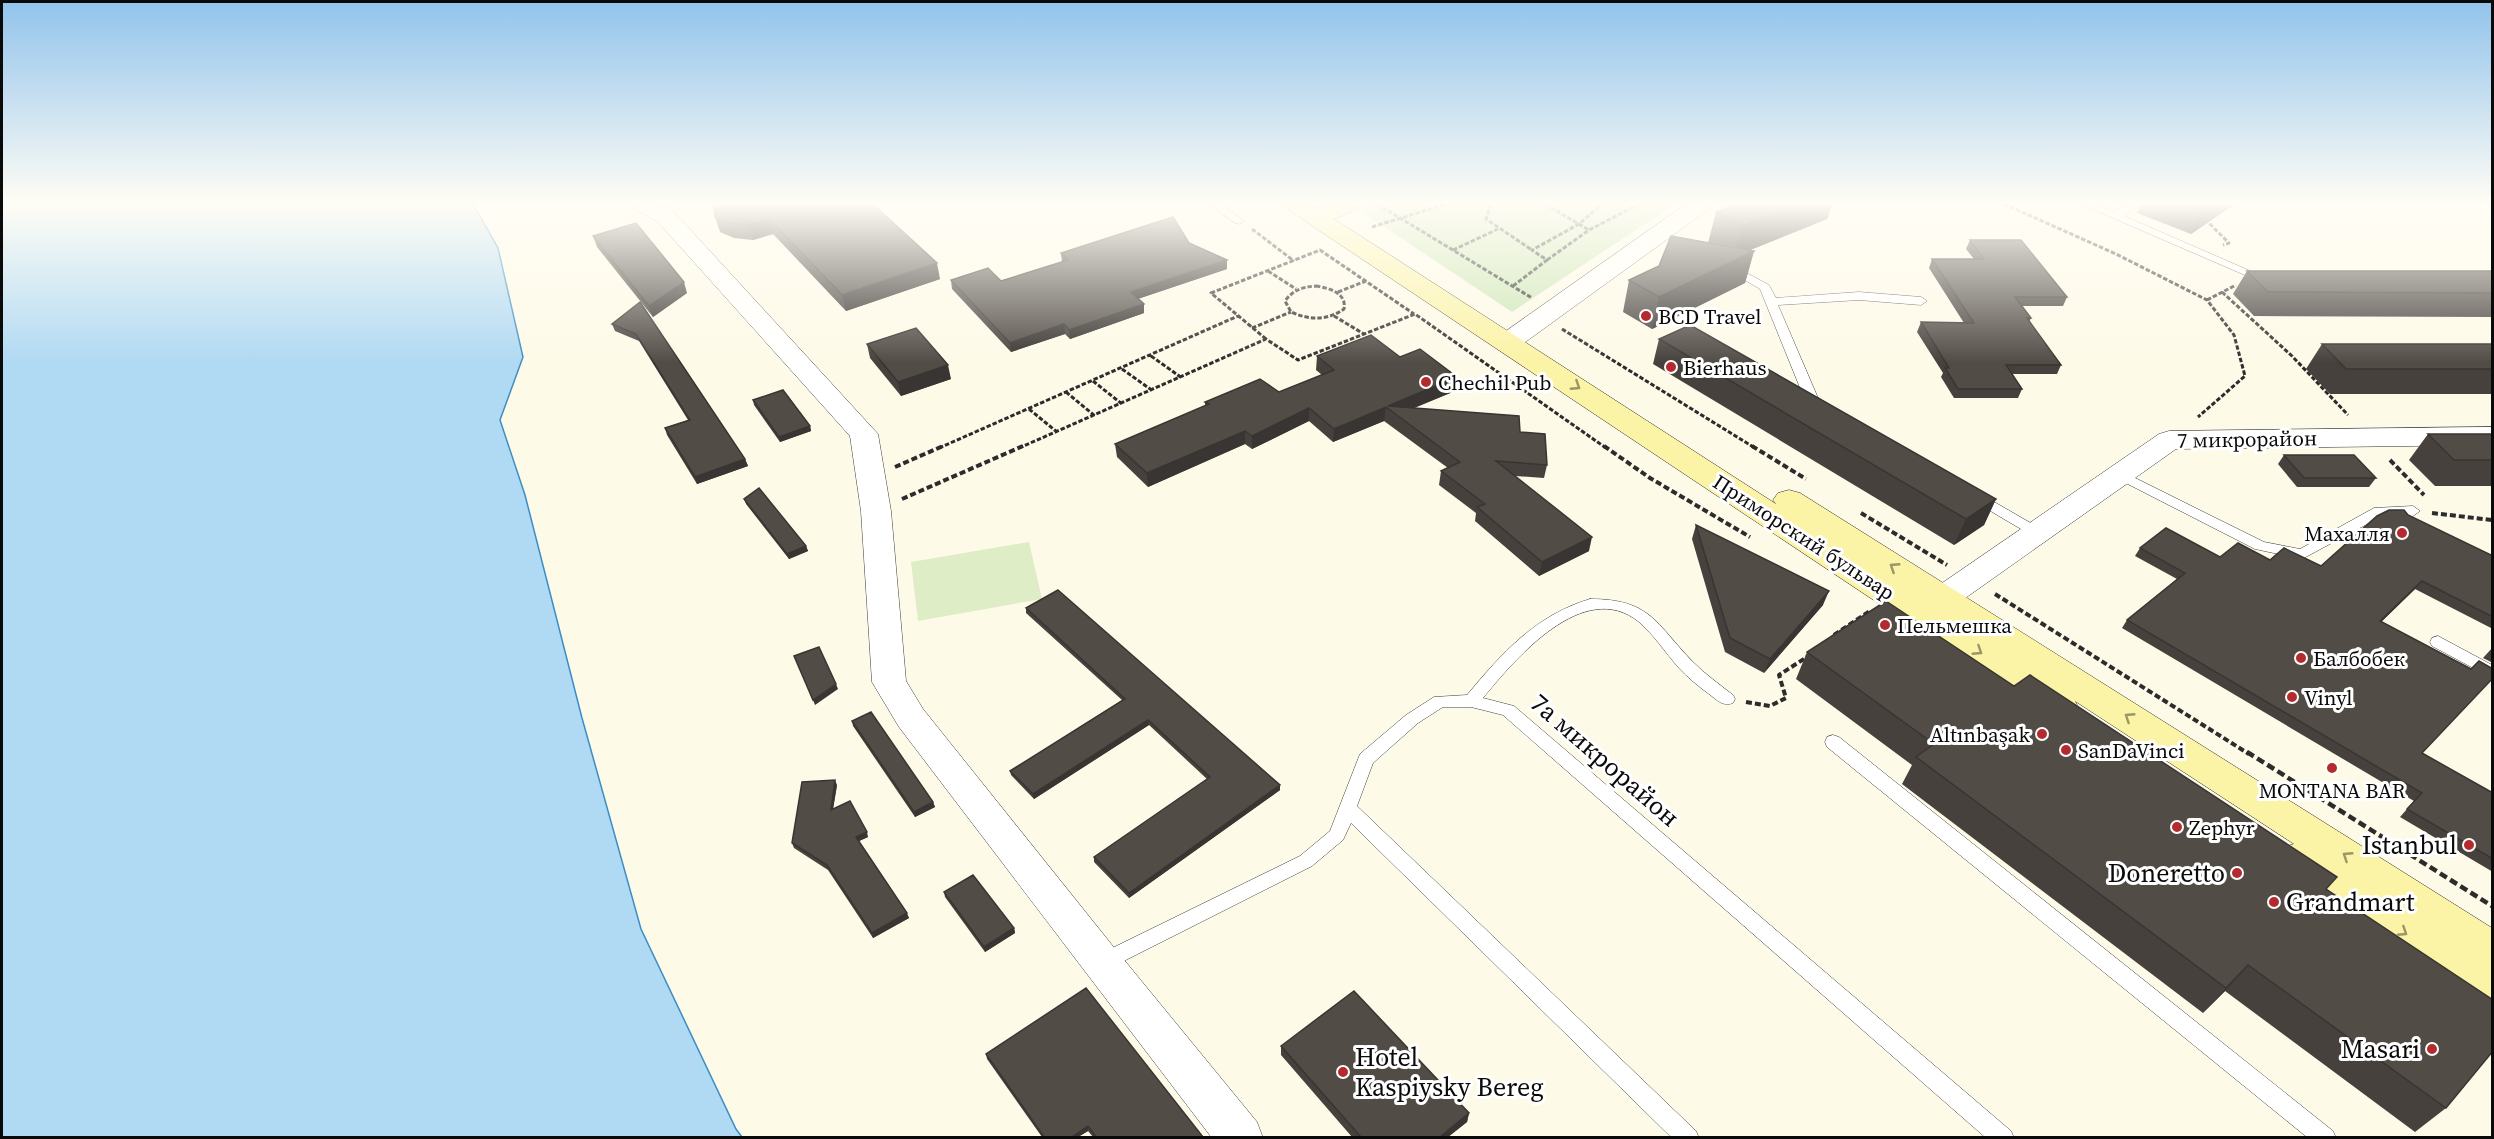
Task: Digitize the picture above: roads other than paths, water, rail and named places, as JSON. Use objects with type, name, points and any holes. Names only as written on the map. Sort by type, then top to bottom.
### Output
[{"type":"street","points":[[703,257],[864,434],[876,510],[889,682],[911,718],[1101,963],[1241,1137]]},
{"type":"street","name":"Приморский бульвар","points":[[1412,257],[1532,325],[2486,950]]},
{"type":"street","name":"Приморский бульвар","points":[[1415,257],[1532,325],[1957,589],[2486,950]]},
{"type":"street","points":[[1532,325],[1634,257]]},
{"type":"street","name":"7 микрорайон","points":[[1957,589],[2169,440],[2493,436]]},
{"type":"lane","points":[[2212,257],[2261,280],[2272,280]]},
{"type":"lane","points":[[1715,258],[1765,287],[1812,400],[1833,412]]},
{"type":"lane","points":[[1771,302],[1859,297],[1922,301]]},
{"type":"lane","points":[[2119,474],[2260,546],[2302,554],[2379,510],[2414,511]]},
{"type":"lane","points":[[1965,490],[2036,532]]},
{"type":"lane","points":[[1471,701],[1498,668],[1537,631],[1582,605],[1600,602],[1620,606],[1639,614],[1688,667],[1727,699]]},
{"type":"lane","points":[[2438,642],[2493,672]]},
{"type":"lane","name":"7а микрорайон","points":[[1101,963],[1306,861],[1337,835],[1366,759],[1412,719],[1440,701],[1471,701],[1508,710],[2003,1137]]},
{"type":"lane","points":[[1833,742],[2325,1137]]},
{"type":"lane","points":[[1347,808],[1688,1137]]},
{"type":"water","points":[[2,257],[500,257],[523,357],[500,420],[525,495],[582,718],[641,929],[736,1129],[742,1137],[2,1137]]},
{"type":"place","name":"BCD Travel","points":[[1646,316]]},
{"type":"place","name":"Bierhaus","points":[[1671,367]]},
{"type":"place","name":"Chechil Pub","points":[[1426,382]]},
{"type":"place","name":"Махалля","points":[[2402,533]]},
{"type":"place","name":"Пельмешка","points":[[1885,625]]},
{"type":"place","name":"Балбобек","points":[[2301,658]]},
{"type":"place","name":"Vinyl","points":[[2292,697]]},
{"type":"place","name":"Altınbaşak","points":[[2042,734]]},
{"type":"place","name":"SanDaVinci","points":[[2066,750]]},
{"type":"place","name":"MONTANA BAR","points":[[2332,768]]},
{"type":"place","name":"Zephyr","points":[[2177,827]]},
{"type":"place","name":"Istanbul","points":[[2469,845]]},
{"type":"place","name":"Doneretto","points":[[2237,873]]},
{"type":"place","name":"Grandmart","points":[[2274,902]]},
{"type":"place","name":"Masari","points":[[2432,1049]]},
{"type":"place","name":"Hotel Kaspiysky Bereg","points":[[1343,1072]]}]
